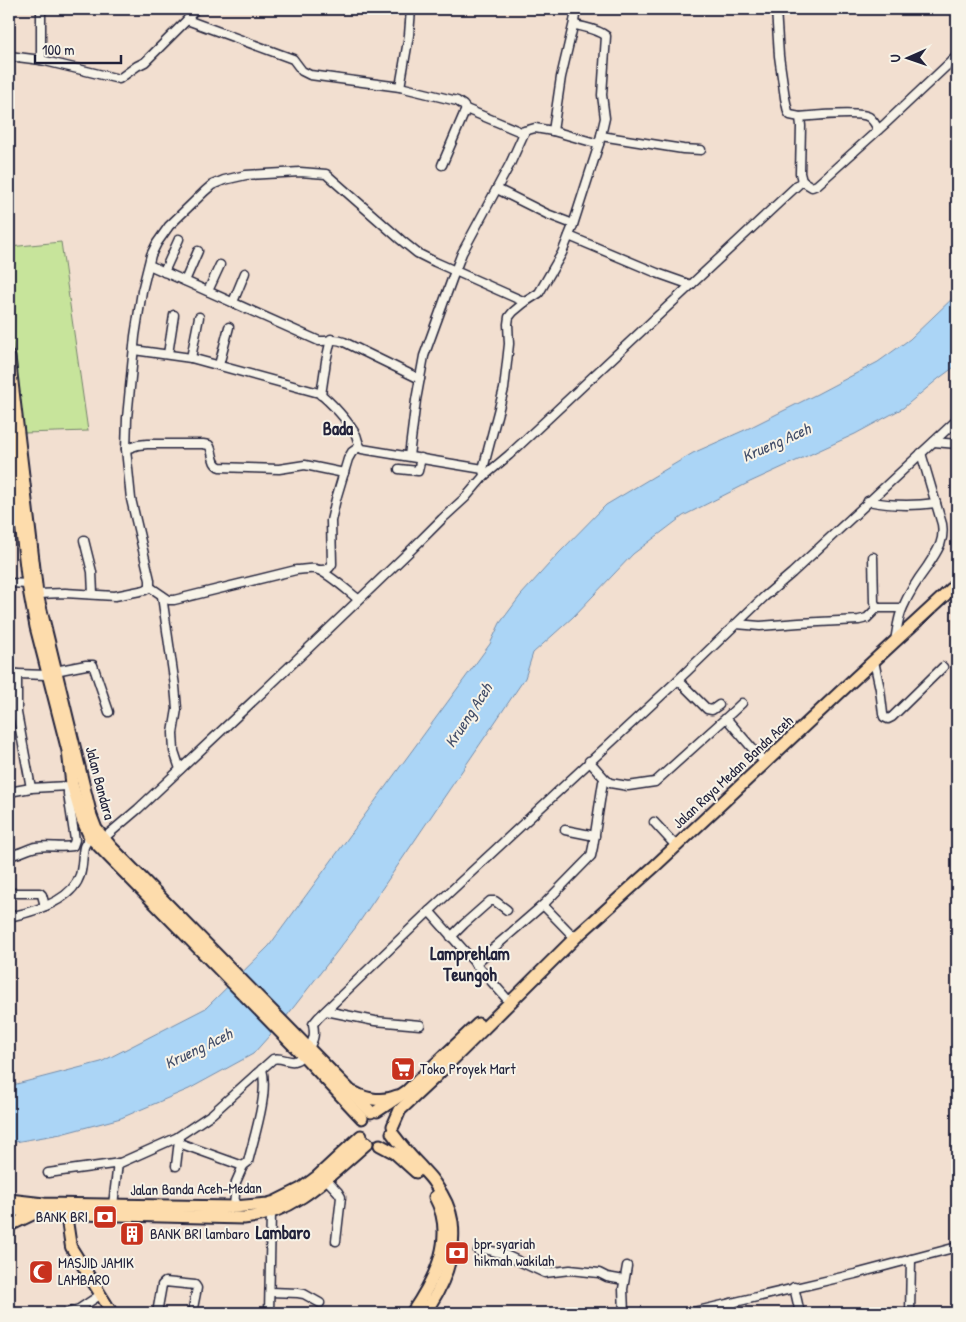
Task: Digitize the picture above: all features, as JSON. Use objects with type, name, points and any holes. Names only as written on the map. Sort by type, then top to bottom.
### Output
[{"type":"highway","name":"Jalan Bandara","points":[[9,357],[37,594],[51,673]]},
{"type":"highway","name":"Jalan Bandara","points":[[9,418],[28,584],[36,627],[51,673],[91,816],[96,829],[104,838],[108,850]]},
{"type":"highway","name":"Jalan Raya Medan Banda Aceh","points":[[393,1130],[400,1110],[529,982],[957,584]]},
{"type":"highway","name":"Jalan Bandara","points":[[72,750],[70,785],[82,819],[87,842],[108,850],[306,1052],[370,1114]]},
{"type":"highway","name":"Jalan Raya Medan Banda Aceh","points":[[370,1114],[407,1091],[459,1041],[529,982]]},
{"type":"highway","name":"Jalan Bandara","points":[[306,1052],[349,1090],[370,1114]]},
{"type":"highway","points":[[349,1090],[364,1097],[376,1099],[393,1098],[407,1091]]},
{"type":"highway","points":[[393,1130],[388,1141],[376,1146],[364,1139],[359,1125],[370,1114],[388,1116],[401,1146],[434,1182],[446,1202],[452,1221],[452,1247],[448,1268],[438,1292],[424,1313]]},
{"type":"highway","name":"Jalan Banda Aceh-Medan","points":[[9,1209],[36,1213],[66,1214],[257,1217],[271,1213],[308,1194],[326,1179],[364,1139]]},
{"type":"highway","name":"Jalan Banda Aceh-Medan","points":[[9,1200],[44,1204],[234,1207],[268,1204],[301,1189],[364,1139]]},
{"type":"highway","points":[[380,1145],[395,1153],[420,1176],[440,1206],[445,1239],[436,1271],[427,1292],[412,1313]]},
{"type":"main road","points":[[9,1226],[36,1213]]},
{"type":"main road","points":[[66,1214],[71,1247],[112,1313]]},
{"type":"street","points":[[41,9],[41,60]]},
{"type":"street","points":[[9,56],[41,60],[119,80],[145,62],[196,9]]},
{"type":"street","points":[[400,87],[410,34],[411,9]]},
{"type":"street","points":[[553,130],[561,77],[576,9]]},
{"type":"street","points":[[776,9],[779,56],[786,106],[790,115],[800,117],[864,115],[871,119],[878,130]]},
{"type":"street","points":[[187,20],[293,59],[302,70],[310,75],[400,87],[457,101],[466,109],[516,130],[525,132],[535,128],[600,140],[701,150]]},
{"type":"street","points":[[484,472],[504,389],[509,344],[509,317],[525,302],[540,293],[562,253],[600,140],[604,118],[602,95],[606,36],[597,31],[576,25],[574,22]]},
{"type":"street","points":[[802,181],[812,186],[817,185],[957,56]]},
{"type":"street","points":[[442,165],[466,109]]},
{"type":"street","points":[[800,117],[800,172],[802,181]]},
{"type":"street","points":[[409,456],[424,356],[462,253],[525,132]]},
{"type":"street","points":[[150,587],[131,499],[126,449],[127,418],[142,291],[157,243],[166,229],[204,191],[224,180],[246,175],[272,172],[326,174],[406,244],[418,252],[455,271],[525,302]]},
{"type":"street","points":[[104,838],[138,809],[466,497],[484,472],[509,455],[802,181]]},
{"type":"street","points":[[497,189],[573,224]]},
{"type":"street","points":[[569,236],[657,273],[691,285]]},
{"type":"street","points":[[164,272],[179,239]]},
{"type":"street","points":[[185,281],[198,251]]},
{"type":"street","points":[[149,265],[319,341],[325,342],[337,339],[420,379]]},
{"type":"street","points":[[208,291],[220,265]]},
{"type":"street","points":[[233,302],[246,273]]},
{"type":"street","points":[[168,354],[174,315]]},
{"type":"street","points":[[191,358],[199,317]]},
{"type":"street","points":[[219,365],[229,327]]},
{"type":"street","points":[[321,395],[331,339]]},
{"type":"street","points":[[134,350],[191,358],[319,393],[329,400],[357,436],[359,447]]},
{"type":"street","points":[[48,1173],[118,1163],[178,1141],[212,1114],[272,1059],[277,1058],[292,1062],[300,1059],[314,1040],[313,1024],[326,1011],[429,911],[589,761],[957,420]]},
{"type":"street","points":[[934,442],[957,444]]},
{"type":"street","points":[[126,449],[147,444],[203,444],[209,445],[212,450],[214,463],[220,467],[279,469],[305,465],[344,472]]},
{"type":"street","points":[[359,447],[484,472]]},
{"type":"street","points":[[150,587],[169,600],[174,600],[296,570],[327,570],[330,568],[332,564],[331,522],[336,499],[352,452],[359,447]]},
{"type":"street","points":[[895,641],[902,608],[940,546],[943,532],[921,453]]},
{"type":"street","points":[[399,469],[418,471],[421,458]]},
{"type":"street","points":[[868,501],[910,505],[936,503]]},
{"type":"street","points":[[84,540],[92,572],[93,594]]},
{"type":"street","points":[[873,557],[874,602],[877,608]]},
{"type":"street","points":[[318,570],[358,599]]},
{"type":"street","points":[[9,583],[28,584]]},
{"type":"street","points":[[37,594],[65,593],[115,596],[145,590],[150,587]]},
{"type":"street","points":[[162,596],[175,686],[174,751],[180,769]]},
{"type":"street","points":[[736,624],[760,626],[799,622],[859,620],[867,618],[877,608],[902,608]]},
{"type":"street","points":[[874,661],[880,689],[882,714],[888,719],[899,711],[943,667]]},
{"type":"street","points":[[9,673],[51,673],[86,665],[93,666],[109,712]]},
{"type":"street","points":[[17,674],[17,713],[30,788]]},
{"type":"street","points":[[678,680],[707,709],[712,710],[719,704]]},
{"type":"street","points":[[589,761],[610,783],[628,786],[655,782],[742,703]]},
{"type":"street","points":[[726,718],[765,763]]},
{"type":"street","points":[[475,964],[544,905],[590,856],[595,836],[602,784],[606,780]]},
{"type":"street","points":[[9,792],[30,788],[70,785],[68,794],[74,844]]},
{"type":"street","points":[[654,822],[676,846]]},
{"type":"street","points":[[565,830],[595,836]]},
{"type":"street","points":[[9,855],[20,854],[27,849],[70,847],[74,844],[87,842],[81,873],[74,887],[65,895],[35,911],[9,917]]},
{"type":"street","points":[[9,893],[40,893],[45,906]]},
{"type":"street","points":[[451,937],[490,901],[496,901],[507,910]]},
{"type":"street","points":[[544,905],[575,938]]},
{"type":"street","points":[[429,911],[507,999]]},
{"type":"street","points":[[326,1011],[382,1022],[420,1025]]},
{"type":"street","points":[[234,1207],[236,1182],[243,1166],[248,1162],[260,1112],[265,1078],[262,1069]]},
{"type":"street","points":[[178,1141],[243,1166]]},
{"type":"street","points":[[176,1166],[178,1141]]},
{"type":"street","points":[[113,1205],[118,1163]]},
{"type":"street","points":[[326,1179],[341,1197],[336,1241]]},
{"type":"street","points":[[269,1313],[271,1213]]},
{"type":"street","points":[[689,1313],[855,1274],[957,1247]]},
{"type":"street","points":[[478,1251],[485,1249],[503,1254],[545,1273],[570,1270],[599,1273],[624,1280]]},
{"type":"street","points":[[910,1313],[911,1259]]},
{"type":"street","points":[[624,1313],[624,1280],[627,1266]]},
{"type":"street","points":[[157,1313],[162,1285],[165,1282],[195,1285],[197,1288],[192,1313]]},
{"type":"street","points":[[794,1287],[800,1313]]},
{"type":"street","points":[[270,1292],[304,1294],[320,1303]]},
{"type":"street","points":[[66,1313],[78,1309],[100,1295]]},
{"type":"street","points":[[731,1303],[734,1313]]},
{"type":"green space","points":[[61,242],[88,431],[24,433],[12,337],[9,336],[9,247]]},
{"type":"water","name":"Krueng Aceh","points":[[957,294],[957,365],[903,408],[855,434],[750,482],[683,516],[633,554],[573,617],[533,653],[525,678],[356,927],[286,1017],[253,1054],[189,1089],[121,1118],[61,1134],[9,1143],[9,1086],[101,1062],[206,1008],[269,946],[490,644],[500,623],[521,595],[606,505],[693,453],[747,429],[878,362],[910,339]]},
{"type":"place","name":"Toko Proyek Mart","points":[[403,1069]]},
{"type":"place","name":"BANK BRI","points":[[105,1217]]},
{"type":"place","name":"BANK BRI lambaro","points":[[132,1234]]},
{"type":"place","name":"bpr syariah hikmah wakilah","points":[[457,1253]]},
{"type":"place","name":"MASJID JAMIK LAMBARO","points":[[41,1272]]},
{"type":"district","name":"Bada","points":[[338,429]]},
{"type":"district","name":"Lamprehlam Teungoh","points":[[470,964]]},
{"type":"district","name":"Lambaro","points":[[283,1233]]}]
